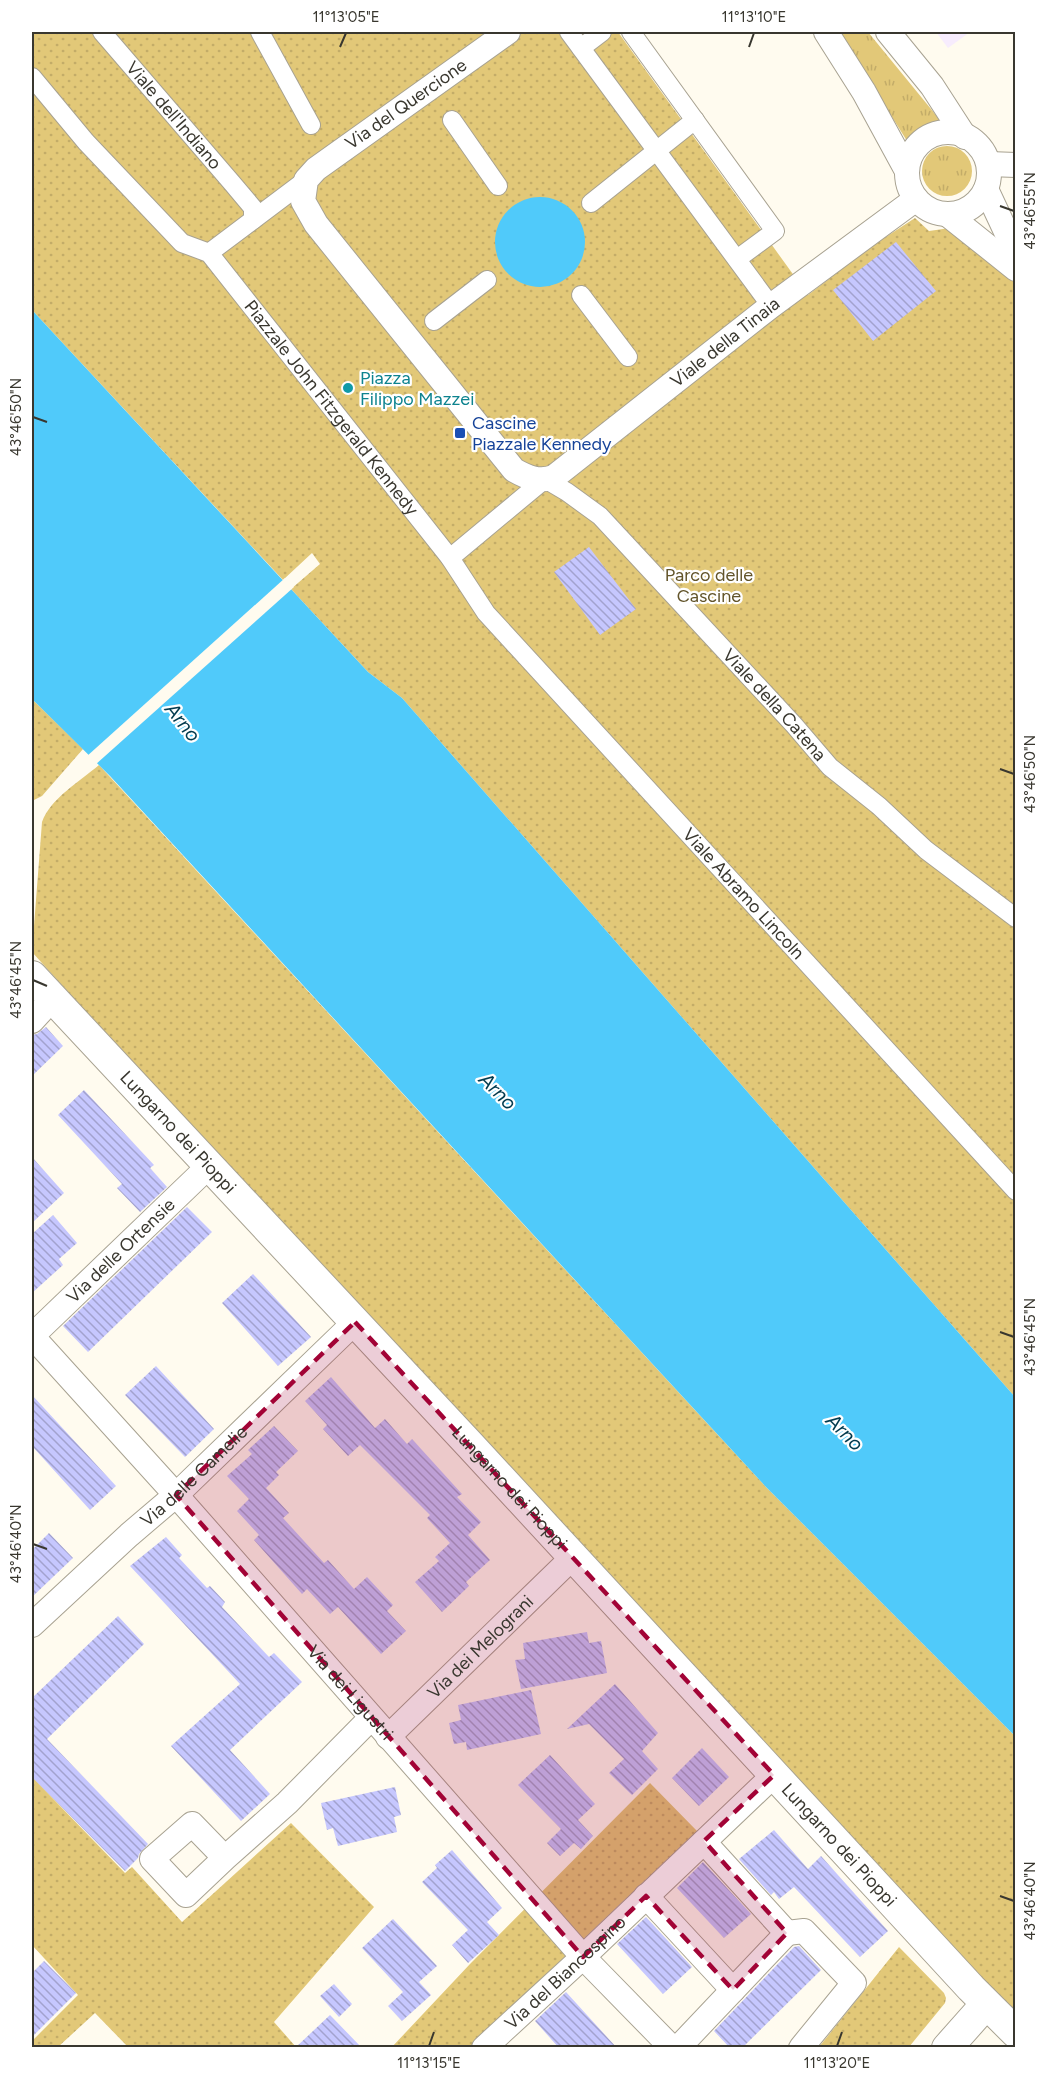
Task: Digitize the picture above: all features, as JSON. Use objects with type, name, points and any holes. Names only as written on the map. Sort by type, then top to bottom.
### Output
[{"type":"street","name":"Viale dell'Indiano","points":[[102,32],[253,208],[253,220]]},
{"type":"street","points":[[260,32],[311,125]]},
{"type":"street","name":"Via del Quercione","points":[[306,180],[332,156],[508,32]]},
{"type":"street","points":[[569,32],[771,306]]},
{"type":"street","points":[[581,48],[603,32]]},
{"type":"street","points":[[631,32],[775,231],[737,259]]},
{"type":"street","points":[[826,32],[864,92],[907,171]]},
{"type":"street","points":[[888,32],[932,86],[965,137],[983,153],[989,164],[986,189],[980,199],[967,209],[947,214]]},
{"type":"street","points":[[32,76],[86,142],[182,243],[209,253],[306,180]]},
{"type":"street","points":[[452,120],[498,186]]},
{"type":"street","points":[[591,203],[695,120]]},
{"type":"street","points":[[965,137],[946,133],[927,138],[913,151],[907,171],[908,182],[916,199],[929,210],[947,214],[1016,269]]},
{"type":"street","points":[[989,164],[1016,165]]},
{"type":"street","points":[[306,180],[303,201],[316,224],[514,470],[539,479],[450,558]]},
{"type":"street","points":[[986,189],[1016,253]]},
{"type":"street","name":"Viale della Tinaia","points":[[539,479],[554,477],[771,306],[916,199]]},
{"type":"street","name":"Piazzale John Fitzgerald Kennedy","points":[[209,253],[450,558],[474,595]]},
{"type":"street","points":[[434,321],[487,280]]},
{"type":"street","points":[[580,295],[628,357]]},
{"type":"street","name":"Viale della Catena","points":[[539,479],[567,492],[600,516],[794,725],[830,767],[879,806],[926,850],[1016,918]]},
{"type":"street","name":"Viale Abramo Lincoln","points":[[474,595],[486,613],[1016,1191]]},
{"type":"street","name":"Lungarno dei Pioppi","points":[[32,976],[986,2004],[1016,2033]]},
{"type":"street","points":[[32,1021],[52,999]]},
{"type":"street","name":"Via delle Ortensie","points":[[32,1336],[210,1166]]},
{"type":"street","name":"Via delle Camelie","points":[[32,1625],[129,1535],[176,1495],[355,1322]]},
{"type":"street","name":"Via dei Ligustri","points":[[32,1336],[176,1495],[584,1957],[672,2048]]},
{"type":"street","name":"Via dei Melograni","points":[[388,1737],[573,1557]]},
{"type":"street","points":[[225,1858],[287,1803],[371,1718]]},
{"type":"street","name":"Via del Biancospino","points":[[484,2048],[584,1957],[774,1775]]},
{"type":"street","points":[[704,1842],[786,1933]]},
{"type":"street","points":[[646,1896],[733,1990]]},
{"type":"street","points":[[678,2048],[786,1933],[804,1931],[854,1983],[801,2048]]},
{"type":"street","points":[[946,2048],[986,2004]]},
{"type":"highlighted area","points":[[355,1322],[774,1775],[704,1841],[787,1933],[733,1990],[646,1896],[583,1957],[176,1495]]},
{"type":"shaded area","points":[[936,32],[970,32],[948,48]]},
{"type":"green space","name":"Parco delle Cascine","points":[[32,32],[618,32],[808,295],[872,246],[915,218],[929,231],[964,226],[986,255],[1015,233],[1015,1397],[402,698],[368,672],[291,589],[320,564],[312,553],[283,580],[32,310]]},
{"type":"green space","points":[[839,32],[868,32],[940,120],[910,142],[907,141]]},
{"type":"green space","points":[[952,146],[965,153],[971,161],[971,181],[965,189],[957,195],[942,196],[929,189],[923,181],[922,166],[929,153],[937,147]]},
{"type":"green space","points":[[32,699],[83,749],[42,796],[32,801]]},
{"type":"green space","points":[[99,765],[766,1487],[1015,1736],[1015,2014],[159,1093],[32,952],[42,822],[46,813],[59,798]]},
{"type":"green space","points":[[32,1777],[125,1873],[132,1867],[182,1922],[291,1823],[374,1907],[274,2022],[296,2047],[128,2047],[95,2013],[58,2047],[32,2047],[32,2041],[78,1995],[32,1945]]},
{"type":"green space","points":[[650,1783],[697,1831],[470,2047],[391,2048],[470,1964]]},
{"type":"green space","points":[[899,1947],[944,1993],[945,2003],[909,2047],[819,2047]]},
{"type":"water","points":[[540,197],[557,200],[572,210],[582,225],[585,242],[582,259],[572,274],[557,284],[540,287],[523,284],[508,274],[498,259],[495,242],[498,225],[508,210],[523,200]]},
{"type":"water","name":"Arno","points":[[32,310],[368,672],[402,698],[1015,1397],[1015,1736],[766,1487],[110,776],[32,699]]},
{"type":"pier","points":[[285,578],[294,587],[95,765],[86,757]]},
{"type":"building","points":[[896,242],[936,291],[873,341],[833,290]]},
{"type":"building","points":[[589,547],[636,609],[600,635],[554,572]]},
{"type":"building","points":[[46,1027],[63,1046],[32,1076],[32,1035]]},
{"type":"building","points":[[84,1090],[154,1165],[150,1168],[167,1187],[140,1212],[117,1188],[122,1184],[58,1115]]},
{"type":"building","points":[[32,1157],[64,1193],[32,1223]]},
{"type":"building","points":[[187,1207],[212,1232],[88,1352],[63,1326]]},
{"type":"building","points":[[53,1215],[77,1243],[59,1259],[63,1265],[32,1293],[32,1234]]},
{"type":"building","points":[[253,1274],[311,1337],[278,1366],[222,1303]]},
{"type":"building","points":[[156,1366],[214,1429],[185,1457],[125,1395]]},
{"type":"building","points":[[331,1377],[375,1428],[385,1419],[407,1444],[412,1439],[462,1494],[457,1497],[481,1522],[468,1535],[490,1560],[466,1582],[469,1586],[442,1612],[415,1582],[439,1561],[435,1557],[450,1543],[427,1518],[430,1515],[360,1445],[348,1456],[323,1429],[327,1425],[305,1401]]},
{"type":"building","points":[[32,1395],[116,1486],[90,1510],[32,1446]]},
{"type":"building","points":[[274,1426],[298,1451],[276,1472],[279,1475],[266,1488],[289,1513],[283,1518],[324,1563],[328,1560],[354,1589],[367,1577],[393,1605],[387,1611],[406,1631],[381,1654],[338,1607],[330,1614],[307,1589],[302,1594],[254,1540],[259,1535],[237,1511],[249,1499],[227,1476],[252,1454],[248,1450]]},
{"type":"building","points":[[49,1533],[73,1558],[32,1597],[32,1550]]},
{"type":"building","points":[[166,1537],[182,1555],[179,1558],[207,1588],[210,1586],[225,1602],[222,1607],[269,1657],[274,1653],[302,1682],[230,1750],[270,1794],[241,1821],[171,1746],[240,1684],[130,1566]]},
{"type":"building","points":[[118,1616],[144,1644],[47,1739],[148,1844],[125,1871],[32,1777],[32,1698]]},
{"type":"building","points":[[587,1632],[589,1643],[601,1641],[607,1673],[521,1689],[515,1660],[525,1659],[523,1643]]},
{"type":"building","points":[[615,1684],[658,1733],[642,1751],[658,1769],[632,1795],[609,1773],[624,1759],[589,1724],[567,1729]]},
{"type":"building","points":[[531,1690],[541,1734],[467,1750],[466,1742],[454,1744],[449,1723],[461,1720],[458,1705]]},
{"type":"building","points":[[702,1748],[729,1777],[699,1806],[672,1778]]},
{"type":"building","points":[[550,1755],[595,1804],[578,1820],[593,1836],[581,1849],[574,1843],[560,1856],[547,1843],[561,1829],[518,1785]]},
{"type":"building","points":[[395,1787],[401,1815],[394,1817],[397,1832],[338,1846],[333,1828],[327,1830],[321,1803]]},
{"type":"building","points":[[774,1830],[808,1869],[821,1856],[888,1931],[860,1957],[794,1887],[779,1899],[774,1892],[771,1895],[739,1859]]},
{"type":"building","points":[[452,1850],[502,1908],[487,1922],[499,1935],[468,1963],[452,1945],[468,1930],[422,1882],[437,1868],[435,1865]]},
{"type":"building","points":[[703,1862],[751,1914],[724,1938],[677,1888]]},
{"type":"building","points":[[646,1917],[692,1967],[663,1994],[617,1944]]},
{"type":"building","points":[[393,1919],[437,1966],[419,1982],[431,1995],[402,2021],[388,2006],[403,1992],[362,1948]]},
{"type":"building","points":[[799,1946],[821,1970],[742,2048],[730,2048],[714,2031],[794,1947]]},
{"type":"building","points":[[44,1961],[76,1993],[32,2037],[32,1973]]},
{"type":"building","points":[[334,1984],[352,2004],[339,2017],[320,1996]]},
{"type":"building","points":[[566,1992],[617,2048],[559,2048],[535,2021]]},
{"type":"building","points":[[330,2015],[362,2048],[295,2048]]},
{"type":"place","name":"Piazza Filippo Mazzei","points":[[348,388]]},
{"type":"place","name":"Cascine Piazzale Kennedy","points":[[460,433]]}]
